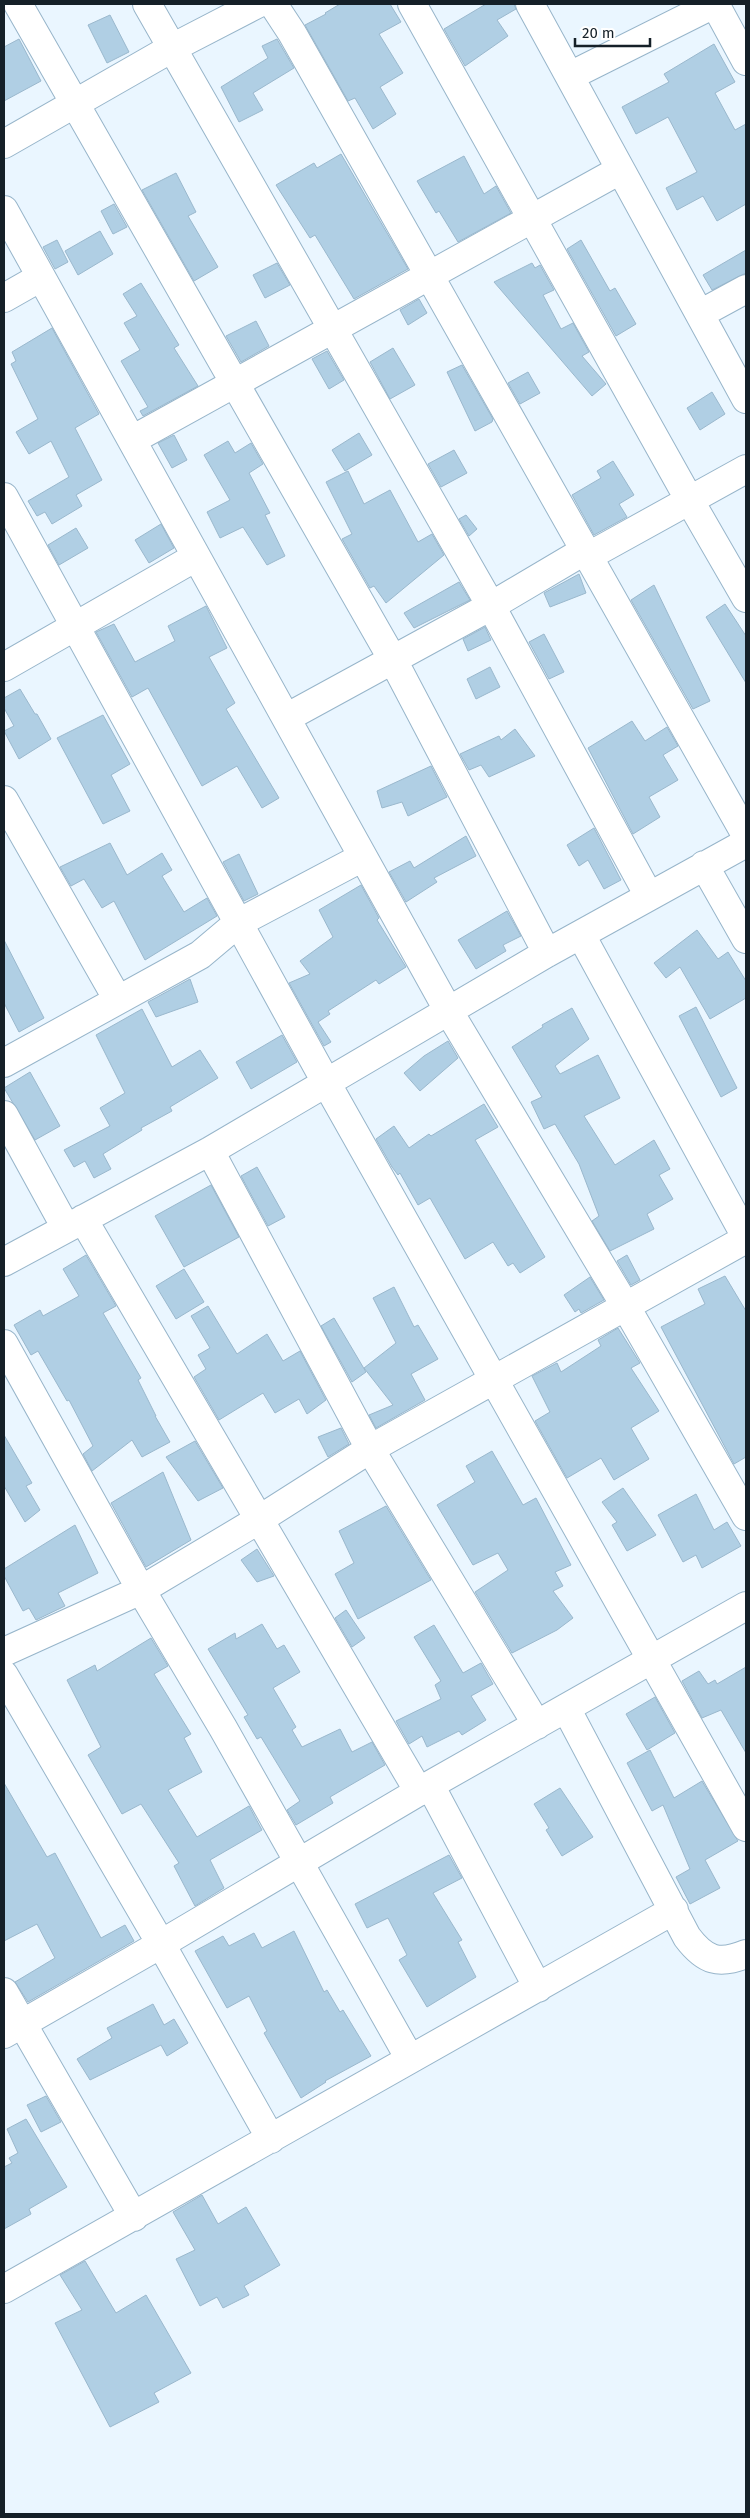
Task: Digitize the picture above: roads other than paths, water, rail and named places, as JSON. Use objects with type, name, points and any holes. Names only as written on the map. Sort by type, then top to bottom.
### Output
[{"type":"street","points":[[18,4],[237,383],[314,524],[393,660],[547,953]]},
{"type":"street","points":[[147,4],[334,328],[491,606],[649,896]]},
{"type":"street","points":[[4,144],[172,48],[258,4]]},
{"type":"street","points":[[273,4],[292,33],[584,552],[746,835]]},
{"type":"street","points":[[412,4],[746,598]]},
{"type":"street","points":[[530,4],[746,399]]},
{"type":"street","points":[[570,76],[715,4],[746,61]]},
{"type":"street","points":[[132,440],[620,170]]},
{"type":"street","points":[[4,210],[448,1010],[626,1307],[746,1516]]},
{"type":"street","points":[[4,298],[41,277]]},
{"type":"street","points":[[700,314],[746,289]]},
{"type":"street","points":[[286,718],[491,606],[584,552],[596,552],[746,469]]},
{"type":"street","points":[[4,497],[327,1084],[746,1827]]},
{"type":"street","points":[[4,667],[74,625],[196,557]]},
{"type":"street","points":[[4,800],[118,1000]]},
{"type":"street","points":[[4,1262],[210,1151],[327,1084],[448,1010],[547,953],[746,843]]},
{"type":"street","points":[[4,1062],[200,954],[238,923],[363,857]]},
{"type":"street","points":[[704,865],[746,939]]},
{"type":"street","points":[[4,1652],[141,1590],[260,1519],[370,1449],[746,1238],[581,935]]},
{"type":"street","points":[[4,1116],[75,1224],[260,1519],[425,1788],[538,1988]]},
{"type":"street","points":[[210,1151],[370,1449],[537,1725]]},
{"type":"street","points":[[4,1344],[141,1590],[223,1728],[410,2058]]},
{"type":"street","points":[[13,2029],[425,1788],[746,1606]]},
{"type":"street","points":[[4,1674],[161,1944],[271,2139]]},
{"type":"street","points":[[566,1708],[687,1937],[704,1956],[718,1960],[733,1959],[746,1954]]},
{"type":"street","points":[[4,2290],[410,2058],[538,1988],[674,1910]]},
{"type":"street","points":[[4,1992],[13,2029],[134,2217]]}]
